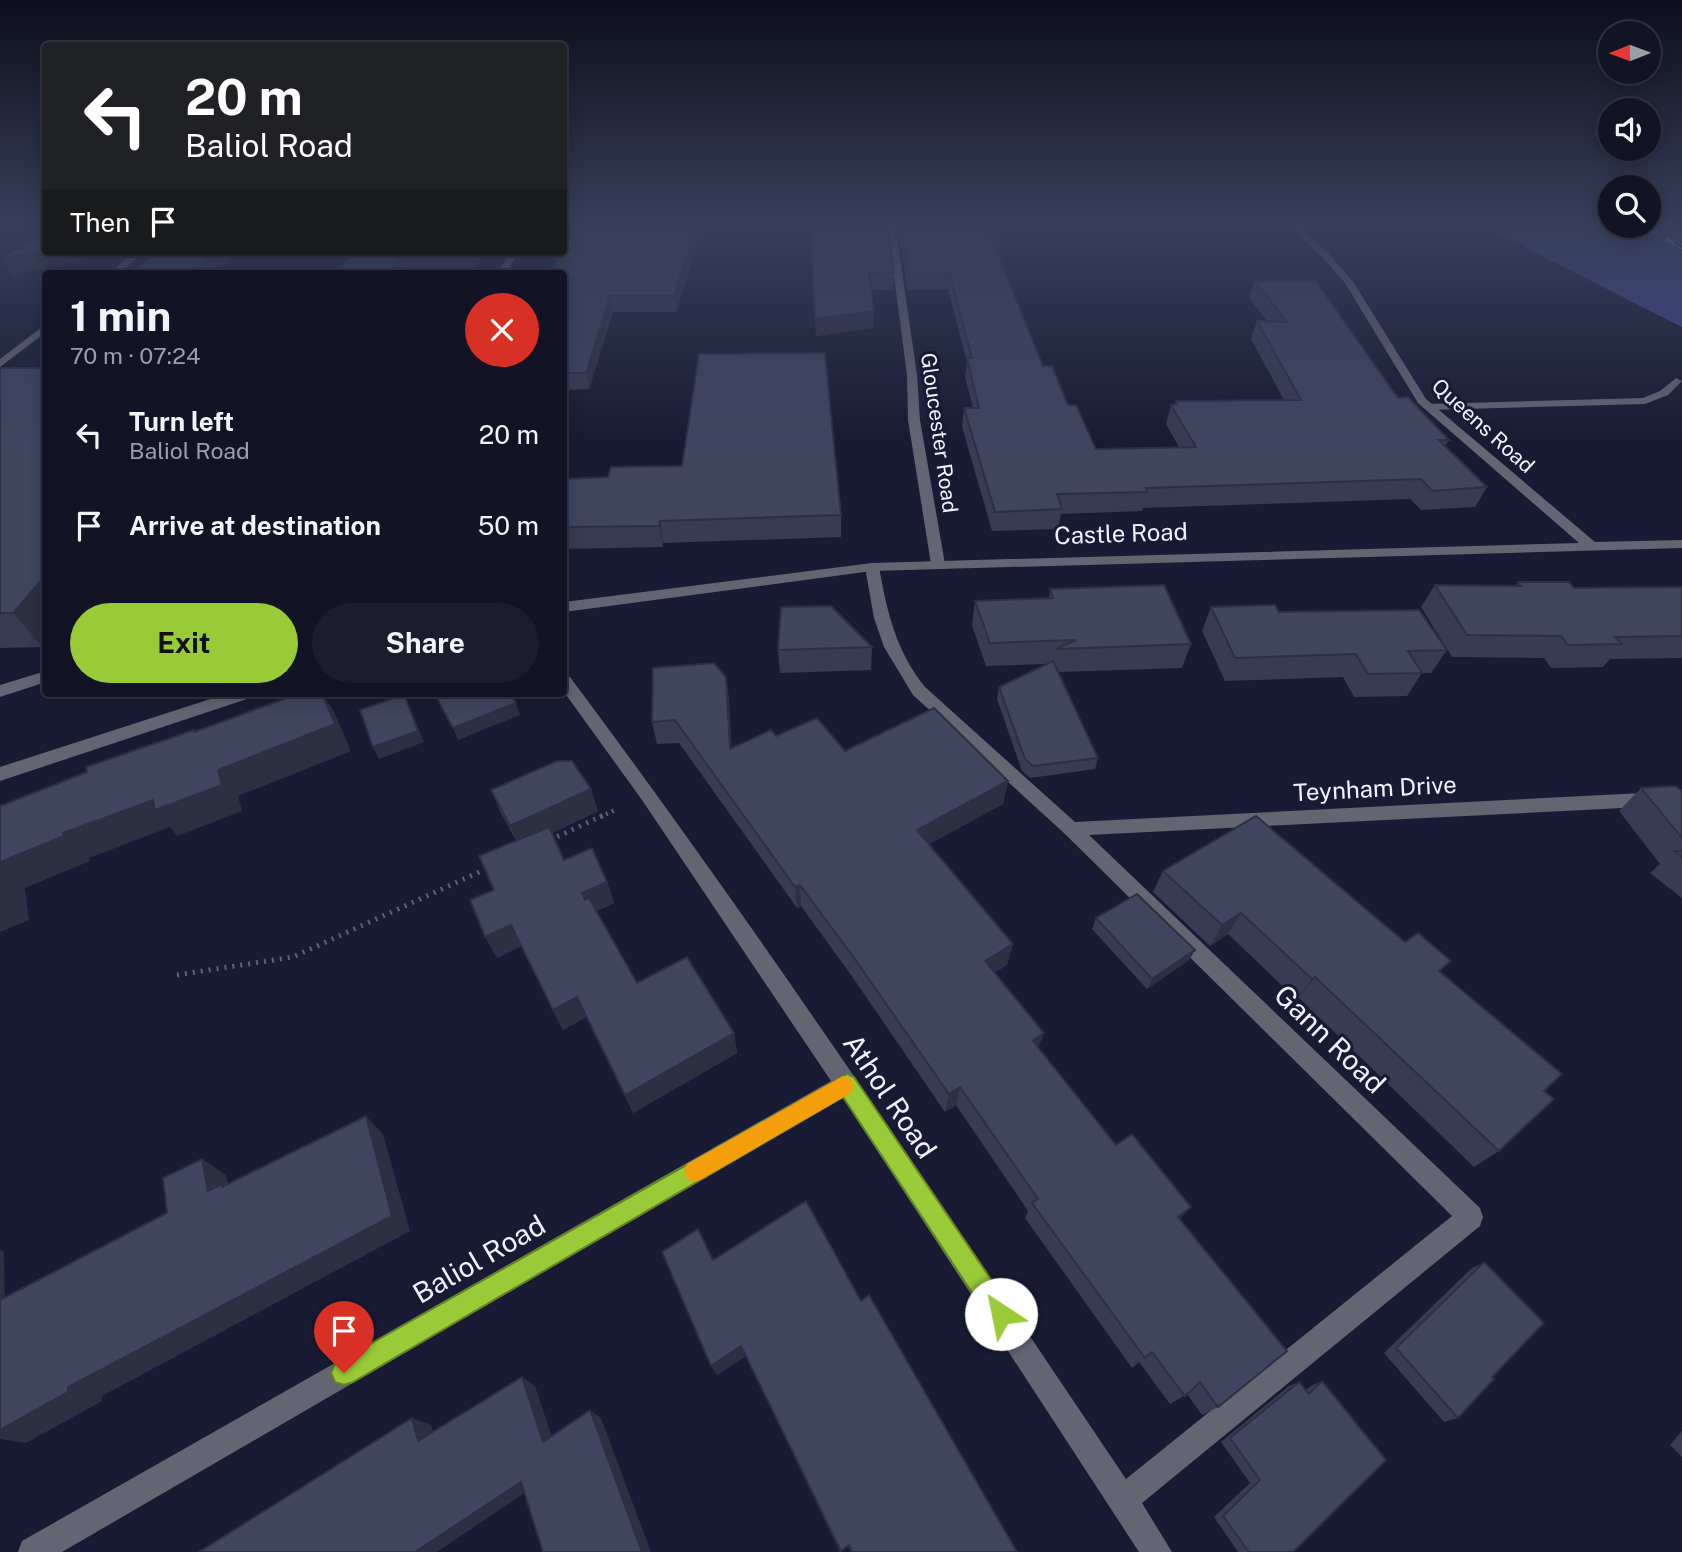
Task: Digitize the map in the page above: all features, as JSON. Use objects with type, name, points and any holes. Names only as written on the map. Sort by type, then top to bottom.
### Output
[{"type":"street","name":"Gloucester Road","points":[[901,295],[912,375],[914,420],[938,564]]},
{"type":"street","name":"Queens Road","points":[[1357,295],[1428,407],[1590,545]]},
{"type":"street","points":[[0,364],[42,330]]},
{"type":"street","points":[[1428,407],[1645,401],[1664,393],[1676,381]]},
{"type":"street","name":"Castle Road","points":[[567,607],[872,567],[1682,544]]},
{"type":"street","name":"Gann Road","points":[[872,567],[883,629],[902,671],[919,691],[1071,830],[1471,1217],[1124,1499]]},
{"type":"street","points":[[0,691],[42,677]]},
{"type":"street","name":"Athol Road","points":[[567,685],[648,795],[847,1084],[1157,1552]]},
{"type":"street","points":[[0,774],[235,697]]},
{"type":"street","name":"Teynham Drive","points":[[1071,830],[1682,798]]},
{"type":"street","name":"Baliol Road","points":[[33,1552],[847,1084]]},
{"type":"path","points":[[547,842],[648,795]]},
{"type":"path","points":[[177,975],[293,957],[496,865]]},
{"type":"shaded area","points":[[1620,295],[1682,295],[1682,327]]},
{"type":"building","points":[[567,295],[674,295],[610,296],[586,373],[567,373]]},
{"type":"building","points":[[814,295],[872,295],[874,311],[815,319]]},
{"type":"building","points":[[955,295],[1014,295],[1043,366],[1052,366],[1068,405],[1076,405],[1096,449],[1196,447],[1171,405],[1177,404],[1176,401],[1301,400],[1257,321],[1287,322],[1266,295],[1326,295],[1398,398],[1408,397],[1449,440],[1439,440],[1487,487],[1432,491],[1421,479],[1146,488],[1147,492],[1057,494],[1062,509],[995,512],[964,408],[979,408],[967,358],[972,358]]},
{"type":"building","points":[[825,353],[841,515],[660,521],[659,526],[567,527],[567,479],[608,477],[611,467],[682,466],[699,354]]},
{"type":"building","points":[[0,368],[42,368],[42,580],[13,613],[0,613]]},
{"type":"building","points":[[1518,582],[1569,582],[1574,588],[1682,587],[1682,636],[1615,637],[1622,644],[1568,645],[1561,636],[1467,635],[1435,585],[1521,586]]},
{"type":"building","points":[[1164,585],[1191,644],[1056,649],[1076,640],[990,643],[975,601],[1053,598],[1050,589]]},
{"type":"building","points":[[1275,605],[1279,612],[1419,610],[1447,650],[1408,651],[1422,673],[1368,674],[1356,654],[1235,658],[1211,607]]},
{"type":"building","points":[[831,606],[872,647],[778,650],[781,607]]},
{"type":"building","points":[[1053,661],[1098,758],[1033,766],[1025,759],[999,687]]},
{"type":"building","points":[[714,663],[726,677],[730,749],[771,730],[776,736],[817,718],[845,751],[934,708],[1008,781],[917,830],[1013,944],[985,961],[1044,1033],[1033,1041],[1116,1145],[1132,1134],[1191,1207],[1178,1217],[1287,1351],[1218,1407],[1200,1382],[1185,1396],[1152,1352],[1145,1358],[1032,1203],[1038,1199],[960,1087],[949,1094],[852,955],[800,885],[795,887],[675,720],[652,722],[653,668]]},
{"type":"building","points":[[289,697],[324,697],[335,724],[218,770],[222,785],[155,810],[153,800],[63,833],[64,836],[0,862],[0,806],[87,772],[86,767]]},
{"type":"building","points":[[396,697],[405,697],[418,731],[373,747],[360,710]]},
{"type":"building","points":[[436,697],[512,697],[516,703],[453,728]]},
{"type":"building","points":[[557,761],[572,761],[591,789],[510,826],[491,790]]},
{"type":"building","points":[[1675,786],[1682,791],[1682,838],[1641,788]]},
{"type":"building","points":[[1256,816],[1405,942],[1418,933],[1451,961],[1439,971],[1562,1074],[1544,1091],[1554,1099],[1499,1151],[1315,977],[1312,979],[1241,913],[1222,925],[1163,871]]},
{"type":"building","points":[[549,827],[564,860],[592,848],[607,882],[582,893],[585,900],[589,898],[637,983],[687,957],[734,1033],[625,1095],[577,997],[553,1010],[511,925],[485,937],[470,900],[494,890],[479,856]]},
{"type":"building","points":[[1137,894],[1195,950],[1152,979],[1096,918]]},
{"type":"building","points":[[366,1116],[392,1216],[68,1387],[68,1392],[0,1430],[0,1300],[167,1213],[163,1178],[202,1159],[208,1191],[222,1184],[222,1187]]},
{"type":"building","points":[[806,1201],[861,1301],[869,1295],[1017,1552],[852,1552],[849,1545],[841,1551],[741,1346],[711,1366],[662,1252],[698,1229],[713,1260]]},
{"type":"building","points":[[1484,1262],[1544,1323],[1492,1377],[1494,1379],[1458,1418],[1396,1348]]},
{"type":"building","points":[[522,1377],[543,1442],[590,1410],[642,1552],[543,1552],[521,1482],[415,1552],[199,1552],[412,1418],[418,1441]]},
{"type":"building","points":[[1322,1381],[1386,1460],[1293,1552],[1249,1552],[1223,1516],[1260,1480],[1230,1438],[1299,1382],[1309,1394]]},
{"type":"slow traffic","points":[[695,1171],[843,1086]]},
{"type":"route","points":[[344,1373],[847,1084],[1001,1314]]}]
